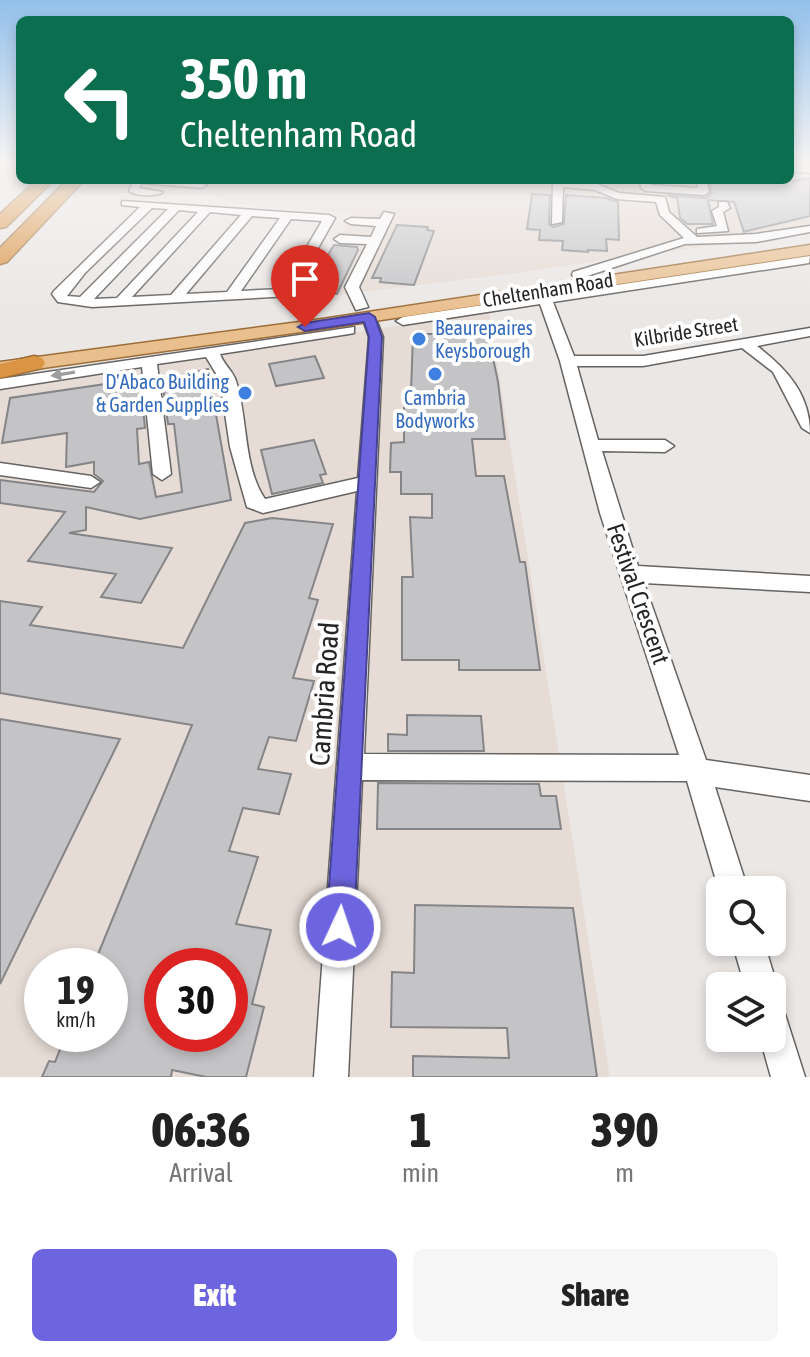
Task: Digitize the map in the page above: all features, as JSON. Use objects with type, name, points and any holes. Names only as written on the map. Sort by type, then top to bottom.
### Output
[{"type":"highway","points":[[0,258],[45,213]]},
{"type":"highway","points":[[0,369],[34,363]]},
{"type":"main road","name":"Cheltenham Road","points":[[34,363],[314,330],[359,318],[578,275],[730,251],[762,242]]},
{"type":"main road","points":[[762,242],[806,254]]},
{"type":"main road","name":"Cheltenham Road","points":[[0,353],[359,318],[806,254]]},
{"type":"street","points":[[141,213],[82,266],[59,294],[63,299],[82,303],[120,302],[286,293],[329,218],[265,213]]},
{"type":"street","points":[[82,303],[172,213]]},
{"type":"street","points":[[120,302],[203,213]]},
{"type":"street","points":[[175,299],[248,213]]},
{"type":"street","points":[[556,213],[556,222]]},
{"type":"street","points":[[664,213],[689,236],[724,229],[718,213]]},
{"type":"street","points":[[230,297],[288,215]]},
{"type":"street","points":[[381,228],[345,230],[381,228]]},
{"type":"street","name":"Cambria Road","points":[[331,1077],[376,337],[359,318],[352,288],[381,228]]},
{"type":"street","name":"Cheltenham Road","points":[[578,275],[689,236],[762,242],[810,229]]},
{"type":"street","name":"Cheltenham Road","points":[[403,321],[806,254]]},
{"type":"street","name":"Festival Crescent","points":[[545,299],[568,361],[591,445],[729,876]]},
{"type":"street","points":[[435,307],[453,313]]},
{"type":"street","name":"Cheltenham Road","points":[[0,384],[212,352],[314,330]]},
{"type":"street","name":"Kilbride Street","points":[[568,361],[643,361],[810,332]]},
{"type":"street","points":[[745,343],[779,370],[810,428]]},
{"type":"street","points":[[212,352],[216,365],[228,379],[239,447],[254,502],[263,506],[368,482]]},
{"type":"street","points":[[149,361],[162,474]]},
{"type":"street","points":[[591,445],[665,446]]},
{"type":"street","points":[[0,469],[91,482]]},
{"type":"street","points":[[632,574],[810,584]]},
{"type":"street","points":[[350,767],[697,770],[810,788]]},
{"type":"street","points":[[781,1052],[788,1077]]},
{"type":"shaded area","points":[[353,213],[810,213],[810,232],[304,299]]},
{"type":"shaded area","points":[[489,311],[610,1077],[0,1077],[0,390]]},
{"type":"building","points":[[529,213],[549,213],[549,224],[553,227],[564,224],[565,213],[618,213],[619,240],[606,239],[607,251],[562,250],[563,241],[539,240],[540,230],[527,229]]},
{"type":"building","points":[[679,213],[711,213],[713,224],[687,224]]},
{"type":"building","points":[[738,213],[810,213],[810,216],[744,232]]},
{"type":"building","points":[[397,225],[428,227],[427,230],[434,231],[414,285],[380,282],[381,278],[372,278]]},
{"type":"building","points":[[334,245],[357,247],[358,250],[337,294],[306,291]]},
{"type":"building","points":[[413,334],[488,334],[505,439],[472,439],[476,476],[504,476],[520,562],[525,562],[540,670],[459,670],[459,660],[402,660],[402,577],[413,577],[410,517],[432,518],[432,494],[401,494],[401,472],[390,472],[391,443],[404,442],[404,392],[411,392]]},
{"type":"building","points":[[315,356],[324,378],[276,386],[269,364]]},
{"type":"building","points":[[208,369],[231,500],[140,519],[86,507],[86,530],[69,533],[172,548],[141,603],[101,597],[116,574],[28,561],[65,512],[0,503],[0,480],[94,492],[103,481],[94,474],[94,462],[66,467],[67,433],[2,443],[10,398],[140,379],[145,428],[137,429],[139,464],[149,462],[156,497],[182,492],[174,424],[168,424],[162,380]]},
{"type":"building","points":[[314,440],[326,474],[320,475],[323,483],[272,494],[261,450]]},
{"type":"building","points":[[272,518],[333,524],[309,598],[318,600],[293,678],[314,681],[296,741],[269,737],[258,769],[291,774],[279,814],[243,808],[229,851],[258,857],[236,924],[271,930],[252,1004],[264,1007],[246,1077],[206,1077],[172,1070],[171,1077],[42,1077],[49,1061],[55,1062],[59,1052],[128,1052],[128,948],[101,948],[192,725],[0,693],[0,601],[42,607],[30,625],[183,648],[245,523]]},
{"type":"building","points":[[407,715],[481,716],[484,751],[388,751],[388,734],[407,735]]},
{"type":"building","points":[[0,719],[120,739],[0,984]]},
{"type":"building","points":[[378,783],[539,784],[541,796],[556,796],[561,829],[377,829]]},
{"type":"building","points":[[415,905],[573,908],[597,1077],[413,1077],[413,1056],[509,1058],[507,1028],[391,1027],[392,972],[414,973]]},
{"type":"place","name":"Beaurepaires Keysborough","points":[[419,339]]},
{"type":"place","name":"Cambria Bodyworks","points":[[435,374]]},
{"type":"place","name":"D'Abaco Building & Garden Supplies","points":[[245,393]]},
{"type":"route","points":[[305,327],[369,317],[376,337],[340,927]]}]
